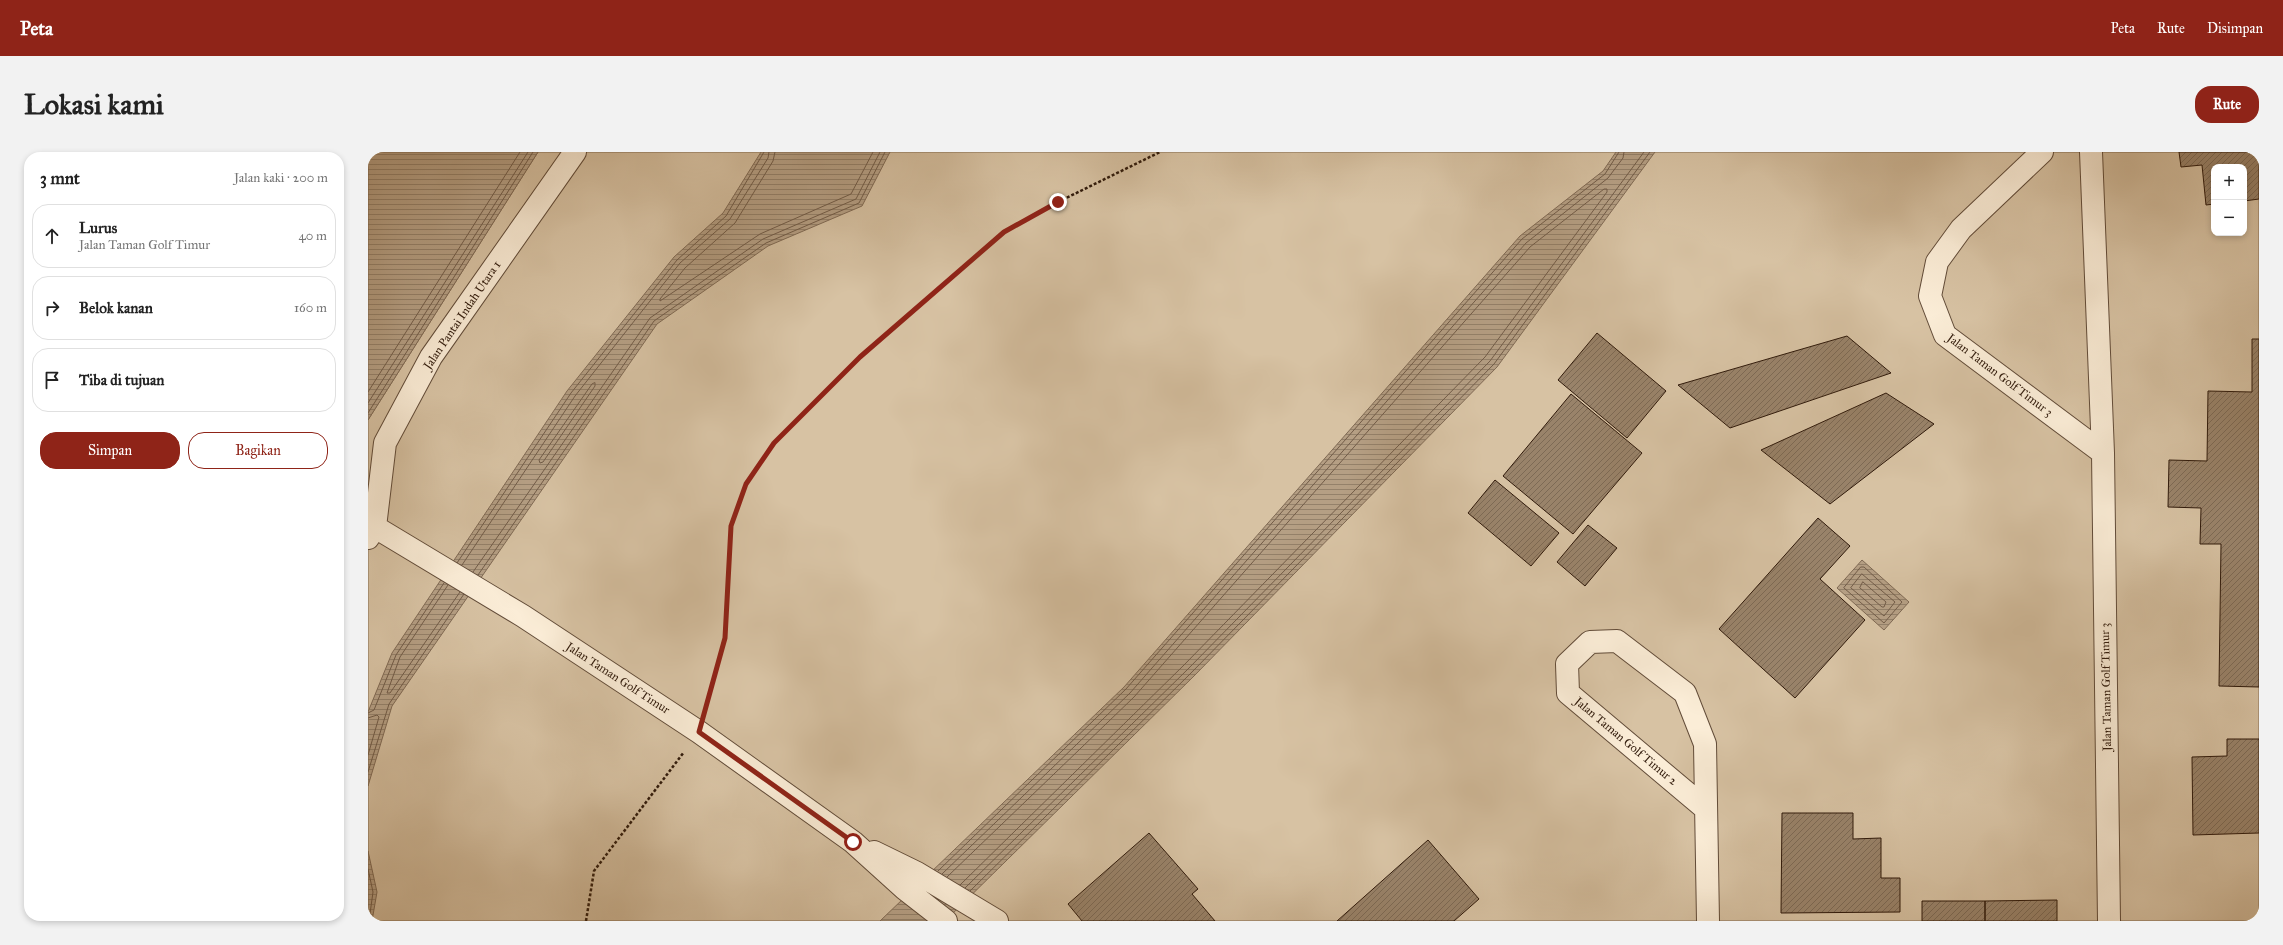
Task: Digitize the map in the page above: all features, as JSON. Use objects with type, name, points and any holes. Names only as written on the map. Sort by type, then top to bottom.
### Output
[{"type":"street","name":"Jalan Pantai Indah Utara 1","points":[[371,532],[385,443],[431,357],[575,152]]},
{"type":"street","name":"Jalan Taman Golf Timur 3","points":[[2042,152],[1961,229],[1937,262],[1930,296],[1945,335],[2103,453]]},
{"type":"street","name":"Jalan Taman Golf Timur 3","points":[[2091,152],[2103,453],[2109,921]]},
{"type":"street","name":"Jalan Taman Golf Timur","points":[[371,532],[428,557],[523,616],[699,732],[853,842],[911,881],[997,921]]},
{"type":"street","name":"Jalan Taman Golf Timur 2","points":[[1706,809],[1568,693],[1567,664],[1590,642],[1617,641],[1685,693],[1705,744],[1708,921]]},
{"type":"street","name":"Jalan Taman Golf Timur","points":[[911,881],[946,921]]},
{"type":"path","points":[[586,921],[594,871],[699,732],[725,638],[731,526],[746,484],[774,443],[860,357],[1004,232],[1058,202],[1160,152]]},
{"type":"shaded area","points":[[538,152],[2259,152],[2259,921],[368,921],[368,420]]},
{"type":"water","points":[[368,152],[538,152],[368,420]]},
{"type":"water","points":[[761,152],[890,152],[862,206],[768,246],[657,324],[392,706],[368,786],[368,712],[392,653],[567,391],[674,257],[723,213]]},
{"type":"water","points":[[1616,152],[1655,152],[1497,367],[1194,676],[945,921],[880,921],[1124,687],[1520,236],[1603,171]]},
{"type":"water","points":[[1862,560],[1909,602],[1884,630],[1837,588]]},
{"type":"water","points":[[368,851],[377,892],[372,921],[368,921]]},
{"type":"building","points":[[2179,152],[2259,152],[2259,199],[2247,201],[2247,164],[2211,164],[2211,204],[2206,205],[2202,165],[2181,167]]},
{"type":"building","points":[[1597,333],[1666,391],[1627,438],[1558,380]]},
{"type":"building","points":[[1847,336],[1891,373],[1730,428],[1678,385]]},
{"type":"building","points":[[2252,339],[2259,339],[2259,687],[2219,686],[2221,544],[2200,544],[2201,508],[2168,507],[2169,460],[2207,461],[2208,391],[2252,392]]},
{"type":"building","points":[[1886,393],[1934,424],[1830,504],[1761,450]]},
{"type":"building","points":[[1571,394],[1642,453],[1573,534],[1503,476]]},
{"type":"building","points":[[1495,480],[1559,533],[1531,566],[1468,513]]},
{"type":"building","points":[[1818,518],[1850,546],[1820,579],[1865,620],[1795,698],[1719,629]]},
{"type":"building","points":[[1588,525],[1617,548],[1585,586],[1557,562]]},
{"type":"building","points":[[2227,739],[2259,739],[2259,833],[2193,835],[2192,757],[2227,756]]},
{"type":"building","points":[[1782,813],[1853,813],[1853,839],[1881,838],[1881,878],[1900,878],[1900,912],[1781,913]]},
{"type":"building","points":[[1149,833],[1198,889],[1192,894],[1215,921],[1082,921],[1068,904]]},
{"type":"building","points":[[1428,840],[1479,899],[1454,921],[1337,921]]},
{"type":"building","points":[[2057,900],[2057,921],[1985,921],[1985,901]]},
{"type":"building","points":[[1922,901],[1985,901],[1985,921],[1922,921]]},
{"type":"route","points":[[853,842],[699,732],[712,679],[725,638],[731,526],[746,484],[774,443],[860,357],[1004,232],[1058,202]]}]
